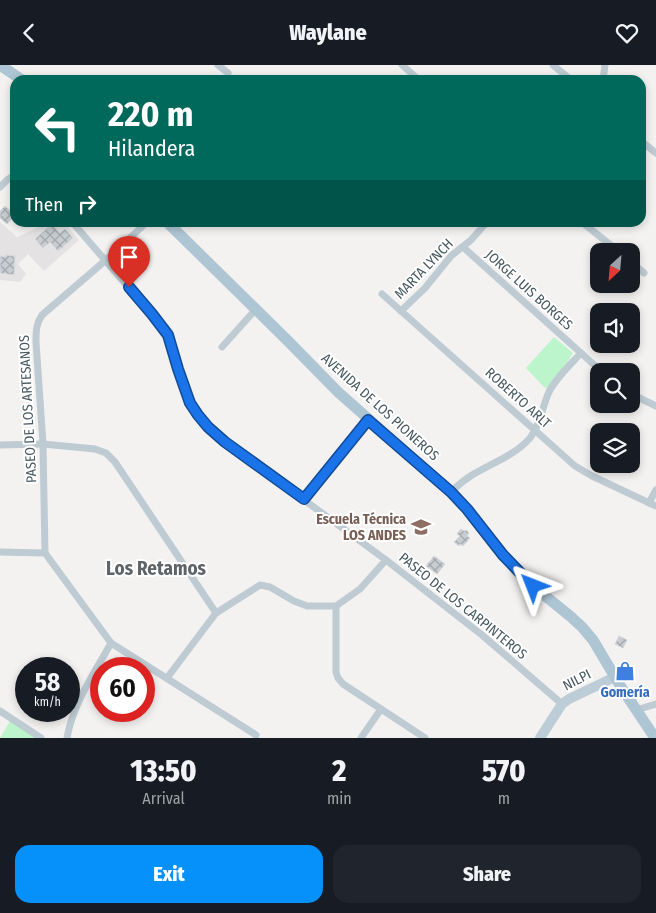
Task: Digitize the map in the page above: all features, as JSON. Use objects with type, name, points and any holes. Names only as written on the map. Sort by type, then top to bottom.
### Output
[{"type":"main road","points":[[0,65],[15,75]]},
{"type":"main road","name":"AVENIDA DE LOS PIONEROS","points":[[172,227],[338,392],[451,492],[519,573],[582,627],[593,640],[655,738]]},
{"type":"street","points":[[218,65],[228,73]]},
{"type":"street","points":[[402,65],[413,75]]},
{"type":"street","points":[[553,65],[565,75]]},
{"type":"street","points":[[646,145],[656,153]]},
{"type":"street","points":[[0,187],[10,178]]},
{"type":"street","name":"PASEO DE LOS CARPINTEROS","points":[[77,227],[168,335],[190,403],[208,427],[225,442],[386,560],[482,635],[562,704]]},
{"type":"street","name":"PASEO DE LOS ARTESANOS","points":[[45,553],[43,444],[36,342],[38,322],[42,315],[142,227]]},
{"type":"street","name":"MARTA LYNCH","points":[[401,311],[425,288],[451,256],[476,236],[483,227]]},
{"type":"street","points":[[588,227],[608,243]]},
{"type":"street","name":"JORGE LUIS BORGES","points":[[463,247],[592,363]]},
{"type":"street","points":[[640,270],[644,273]]},
{"type":"street","name":"ROBERTO ARLT","points":[[382,294],[575,466],[653,505]]},
{"type":"street","points":[[222,347],[256,309]]},
{"type":"street","points":[[451,492],[473,474],[514,453],[530,438],[536,430],[552,386],[581,353]]},
{"type":"street","points":[[640,398],[656,406]]},
{"type":"street","points":[[304,499],[368,420]]},
{"type":"street","points":[[0,445],[43,444],[95,449],[106,453],[115,462],[216,613]]},
{"type":"street","points":[[653,505],[656,490]]},
{"type":"street","points":[[0,552],[45,553],[111,643],[256,735]]},
{"type":"street","points":[[167,677],[216,613],[260,585],[270,587],[294,601],[308,606],[336,606],[360,589],[386,560]]},
{"type":"street","points":[[336,606],[336,672],[338,679],[425,738]]},
{"type":"street","points":[[68,738],[77,704],[111,643]]},
{"type":"street","name":"NILPI","points":[[540,738],[562,704],[615,677]]},
{"type":"street","points":[[636,710],[656,704]]},
{"type":"street","points":[[361,738],[381,709]]},
{"type":"street","points":[[0,711],[41,738]]},
{"type":"shaded area","points":[[0,222],[17,237],[37,227],[68,227],[79,240],[44,271],[28,254],[18,264],[26,274],[20,282],[0,280]]},
{"type":"green space","points":[[554,337],[573,353],[552,386],[545,388],[526,368]]},
{"type":"green space","points":[[10,721],[37,738],[0,738]]},
{"type":"building","points":[[5,206],[10,210],[10,221],[7,224],[0,218],[0,211]]},
{"type":"building","points":[[49,227],[55,227],[60,233],[65,229],[73,238],[58,251],[50,242],[43,248],[35,239]]},
{"type":"building","points":[[5,255],[15,256],[14,275],[0,273],[0,256],[5,257]]},
{"type":"building","points":[[461,529],[469,533],[467,536],[470,538],[463,546],[460,544],[459,546],[454,542],[460,536],[457,534]]},
{"type":"building","points":[[434,556],[445,564],[437,574],[426,566]]},
{"type":"building","points":[[619,636],[627,640],[623,648],[615,644]]},
{"type":"place","name":"Escuela Técnica LOS ANDES","points":[[421,527]]},
{"type":"place","name":"Gomería","points":[[625,671]]},
{"type":"district","name":"Los Retamos","points":[[156,568]]},
{"type":"route","points":[[129,287],[168,335],[190,403],[208,427],[225,442],[304,499],[368,420],[451,492],[467,509],[503,555],[533,586]]}]
